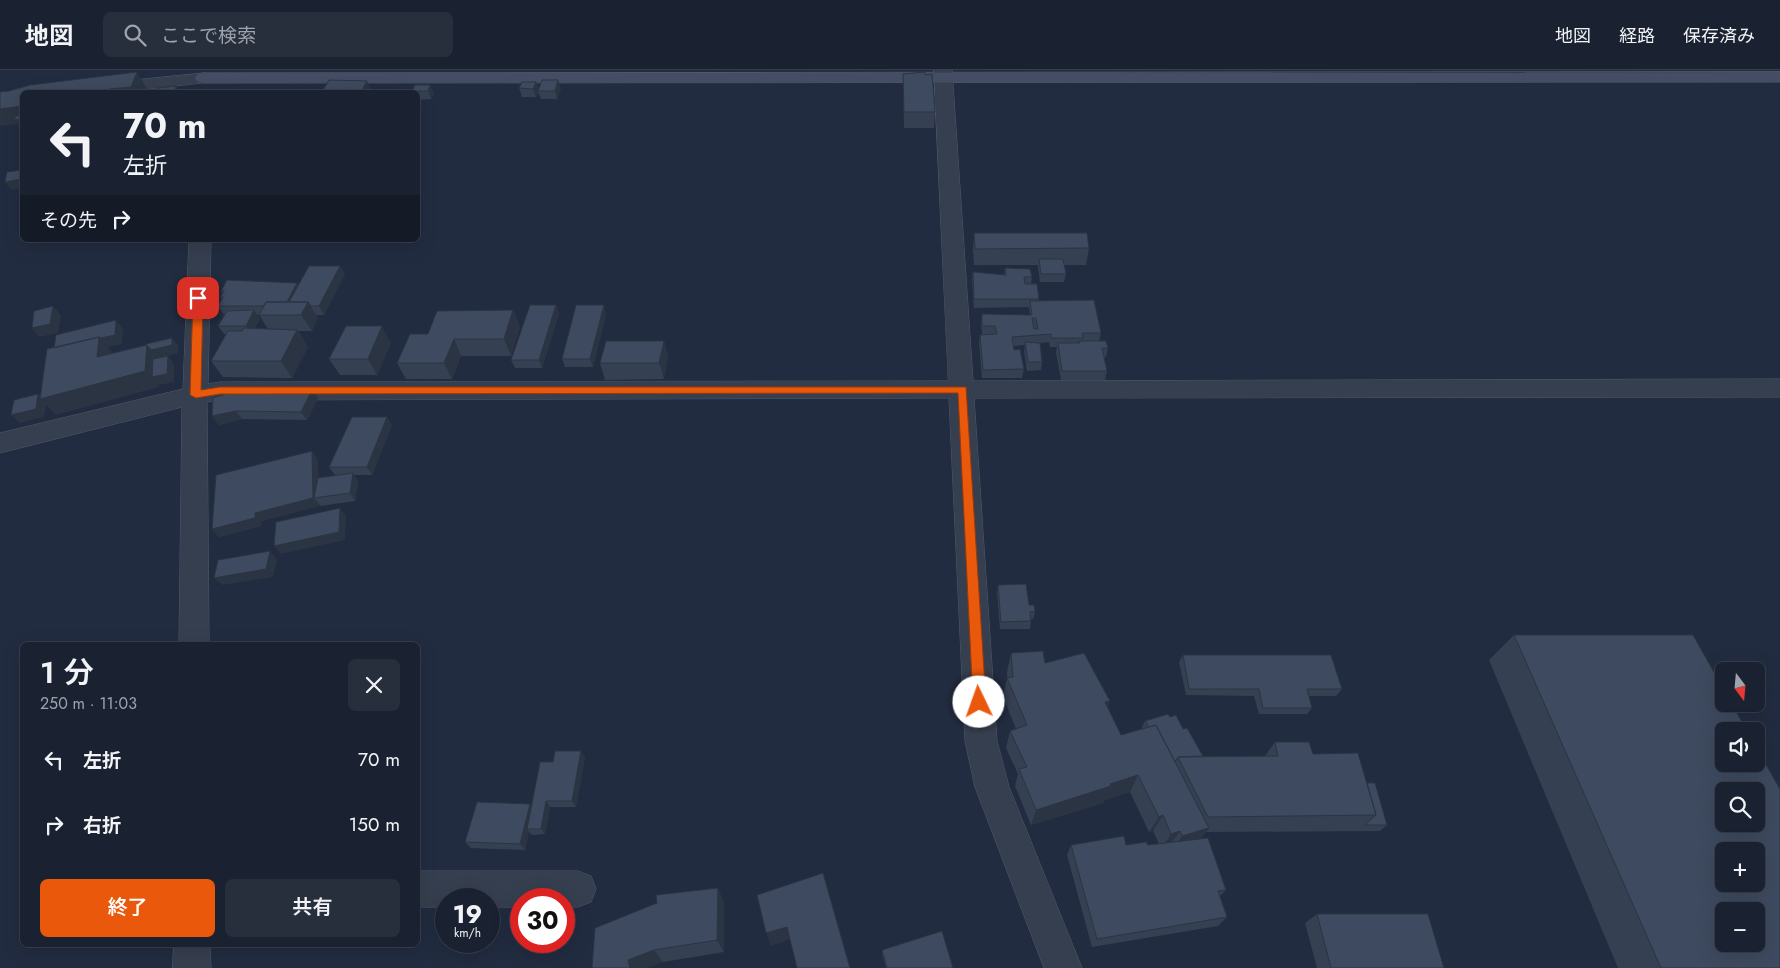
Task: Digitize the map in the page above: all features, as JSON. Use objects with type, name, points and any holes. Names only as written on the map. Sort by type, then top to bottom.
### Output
[{"type":"street","points":[[97,90],[204,80],[943,74],[1780,77]]},
{"type":"street","points":[[943,74],[963,389],[982,741],[992,787],[1063,968]]},
{"type":"street","points":[[194,642],[196,395],[200,242]]},
{"type":"street","points":[[0,443],[196,395],[220,391],[1780,388]]},
{"type":"street","points":[[420,889],[578,889]]},
{"type":"street","points":[[192,947],[192,968]]},
{"type":"building","points":[[137,72],[131,87],[108,90],[20,90],[20,106],[0,109],[0,92],[30,85]]},
{"type":"building","points":[[925,72],[925,75],[932,74],[935,112],[904,112],[903,74]]},
{"type":"building","points":[[329,80],[367,81],[362,90],[323,90]]},
{"type":"building","points":[[542,80],[558,80],[555,91],[538,91]]},
{"type":"building","points":[[522,82],[536,82],[533,89],[519,88]]},
{"type":"building","points":[[415,85],[430,85],[428,91],[412,90]]},
{"type":"building","points":[[176,86],[175,90],[158,90],[158,88]]},
{"type":"building","points":[[20,115],[20,119],[14,120],[16,116]]},
{"type":"building","points":[[20,170],[20,179],[5,182],[7,172]]},
{"type":"building","points":[[974,233],[1087,233],[1089,248],[975,249]]},
{"type":"building","points":[[1039,259],[1063,259],[1066,274],[1041,274]]},
{"type":"building","points":[[309,266],[340,266],[319,306],[311,306],[308,302],[289,302]]},
{"type":"building","points":[[1005,268],[1030,269],[1032,277],[1024,277],[1025,284],[1037,284],[1039,299],[974,299],[973,272],[1006,275]]},
{"type":"building","points":[[227,280],[297,283],[287,302],[266,302],[264,306],[218,306],[223,297],[220,297],[224,291],[221,291]]},
{"type":"building","points":[[1094,300],[1101,333],[1082,333],[1083,338],[1051,338],[1051,334],[1012,337],[1014,350],[1020,349],[1024,369],[983,370],[980,335],[997,334],[995,326],[982,326],[982,314],[1032,315],[1030,301]],"holes":[[[1032,318],[1036,318],[1038,329],[1034,329]]]},
{"type":"building","points":[[266,302],[308,302],[301,315],[259,315]]},
{"type":"building","points":[[530,305],[556,305],[539,360],[511,360]]},
{"type":"building","points":[[576,305],[604,305],[590,359],[562,359]]},
{"type":"building","points":[[53,306],[50,324],[32,328],[34,311]]},
{"type":"building","points":[[254,310],[246,326],[218,326],[227,311]]},
{"type":"building","points":[[513,310],[504,339],[454,339],[444,363],[397,363],[410,334],[428,334],[437,311]]},
{"type":"building","points":[[116,320],[115,335],[54,348],[56,335]]},
{"type":"building","points":[[346,326],[382,326],[368,359],[329,359]]},
{"type":"building","points":[[244,328],[297,330],[281,361],[211,361],[228,331],[242,331]]},
{"type":"building","points":[[99,337],[97,357],[147,345],[145,371],[40,399],[47,349]]},
{"type":"building","points":[[172,338],[172,345],[151,350],[146,346],[146,344]]},
{"type":"building","points":[[606,341],[664,341],[659,363],[600,363]]},
{"type":"building","points":[[1079,341],[1106,341],[1108,348],[1102,348],[1107,371],[1062,371],[1058,343],[1080,343]]},
{"type":"building","points":[[1025,342],[1040,343],[1042,362],[1028,362]]},
{"type":"building","points":[[168,356],[167,374],[152,377],[153,359]]},
{"type":"building","points":[[312,390],[301,412],[236,411],[212,416],[213,398],[235,391]]},
{"type":"building","points":[[38,394],[36,409],[11,415],[14,400]]},
{"type":"building","points":[[352,417],[387,417],[367,467],[329,467]]},
{"type":"building","points":[[312,451],[313,498],[255,513],[255,518],[212,529],[216,475]]},
{"type":"building","points":[[353,473],[350,493],[314,498],[318,478]]},
{"type":"building","points":[[340,508],[339,532],[274,546],[276,522]]},
{"type":"building","points":[[270,551],[266,569],[214,578],[218,560]]},
{"type":"building","points":[[1026,584],[1029,605],[1034,605],[1035,611],[1030,612],[1031,621],[1001,622],[998,585]]},
{"type":"building","points":[[1514,635],[1693,635],[1715,674],[1715,712],[1736,712],[1742,722],[1715,722],[1715,772],[1765,772],[1765,763],[1780,789],[1780,968],[1661,968]]},
{"type":"building","points":[[1043,651],[1045,663],[1084,653],[1110,701],[1105,702],[1121,735],[1156,725],[1209,828],[1182,836],[1180,831],[1171,834],[1163,815],[1159,817],[1138,775],[1110,784],[1111,786],[1036,810],[1019,769],[1027,767],[1010,731],[1027,725],[1007,678],[1013,677],[1011,653]]},
{"type":"building","points":[[1183,655],[1331,655],[1342,689],[1307,689],[1312,708],[1263,708],[1259,689],[1189,689]]},
{"type":"building","points":[[1168,714],[1170,717],[1176,715],[1183,729],[1187,728],[1203,756],[1178,757],[1175,762],[1156,725],[1149,727],[1145,721]]},
{"type":"building","points":[[1275,742],[1309,742],[1313,754],[1358,753],[1376,815],[1208,817],[1178,757],[1278,756]]},
{"type":"building","points":[[555,751],[581,751],[572,801],[546,801],[541,829],[527,829],[540,762],[553,762]]},
{"type":"building","points":[[1367,783],[1375,783],[1387,825],[1365,825],[1376,815]]},
{"type":"building","points":[[477,802],[530,804],[520,844],[465,842]]},
{"type":"building","points":[[1124,836],[1126,845],[1146,842],[1148,845],[1208,838],[1226,890],[1218,891],[1227,917],[1097,939],[1071,845]]},
{"type":"building","points":[[823,873],[850,968],[797,968],[787,927],[766,933],[757,895]]},
{"type":"building","points":[[718,888],[717,940],[654,950],[628,960],[630,968],[592,968],[595,928],[657,903],[656,895]]},
{"type":"building","points":[[1317,914],[1428,914],[1444,968],[1331,968]]},
{"type":"building","points":[[942,931],[953,968],[887,968],[882,950]]},
{"type":"route","points":[[198,298],[196,395],[220,391],[963,389],[979,702]]}]
